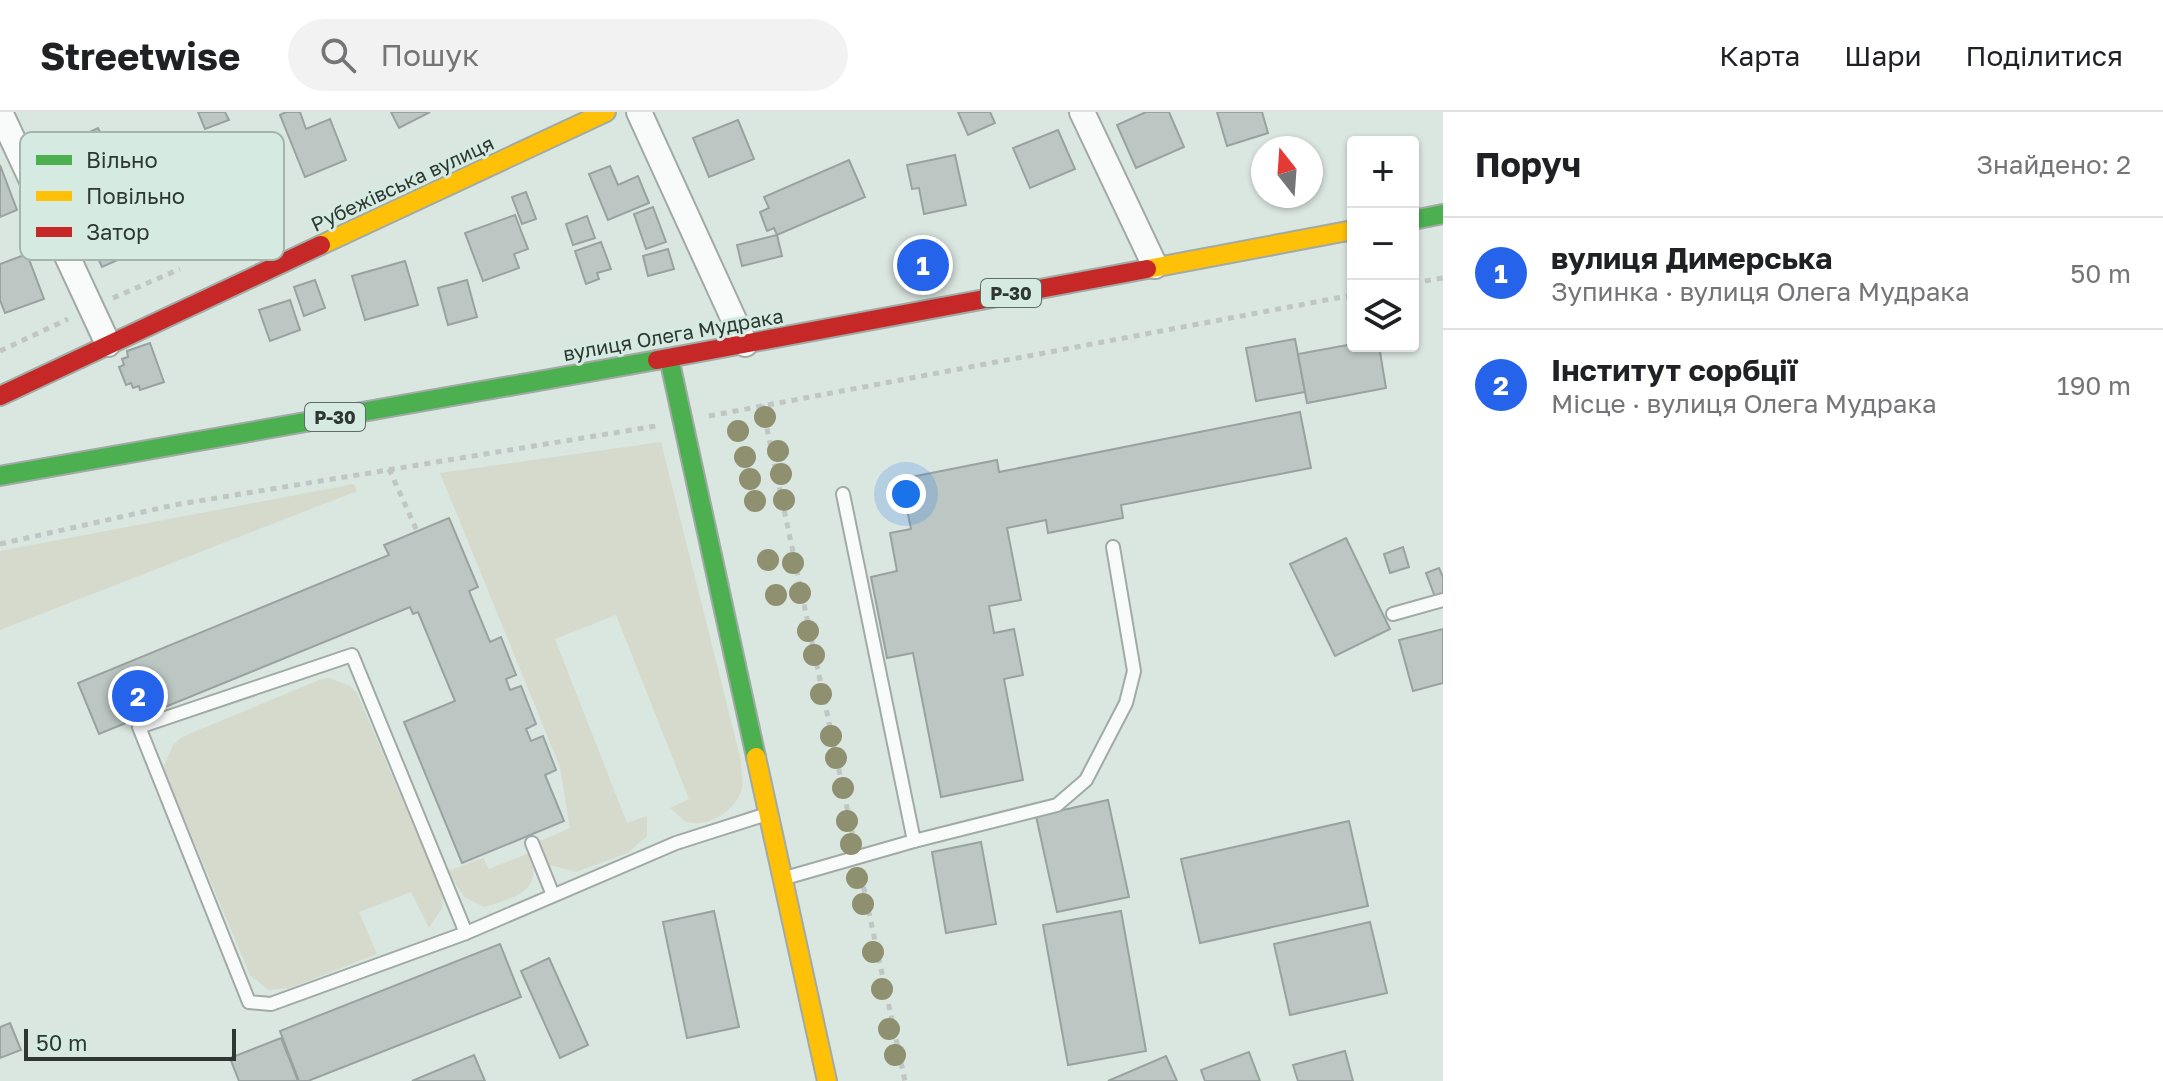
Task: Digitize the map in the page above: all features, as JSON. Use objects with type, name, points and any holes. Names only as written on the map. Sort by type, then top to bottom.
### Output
[{"type":"street","points":[[0,112],[20,155]]},
{"type":"street","name":"Рубежівська вулиця","points":[[0,396],[606,112]]},
{"type":"street","points":[[639,112],[745,344]]},
{"type":"street","points":[[1082,112],[1155,266]]},
{"type":"street","points":[[1419,219],[1443,214]]},
{"type":"street","name":"вулиця Олега Мудрака","points":[[0,476],[669,358],[1347,231]]},
{"type":"street","points":[[69,260],[108,344]]},
{"type":"street","points":[[669,358],[827,1081]]},
{"type":"lane","points":[[843,494],[914,841]]},
{"type":"lane","points":[[782,879],[1057,805],[1086,780],[1126,703],[1134,671],[1113,547]]},
{"type":"lane","points":[[1393,614],[1443,600]]},
{"type":"lane","points":[[466,933],[352,655],[139,727],[249,1002],[271,1004],[466,933],[676,843],[767,814]]},
{"type":"lane","points":[[532,843],[553,895]]},
{"type":"path","points":[[1419,282],[1443,278]]},
{"type":"path","points":[[762,405],[905,1081]]},
{"type":"path","points":[[389,469],[417,531]]},
{"type":"shaded area","points":[[661,442],[741,761],[742,788],[734,803],[720,816],[703,823],[683,820],[670,808],[689,799],[616,615],[555,639],[627,823],[647,816],[647,836],[628,853],[576,872],[550,865],[538,842],[570,828],[560,767],[440,473]]},
{"type":"shaded area","points":[[354,484],[357,491],[0,630],[0,551]]},
{"type":"shaded area","points":[[329,678],[350,686],[357,693],[443,896],[442,908],[429,928],[411,892],[359,912],[377,954],[290,988],[268,990],[250,975],[163,768],[173,745],[182,737]]},
{"type":"shaded area","points":[[529,853],[533,866],[530,884],[516,896],[484,907],[464,897],[448,871],[483,858],[489,869]]},
{"type":"building","points":[[198,112],[225,112],[229,120],[205,129]]},
{"type":"building","points":[[300,112],[306,129],[330,119],[346,160],[305,177],[280,115]]},
{"type":"building","points":[[391,112],[430,112],[399,128]]},
{"type":"building","points":[[958,112],[990,112],[995,123],[968,135]]},
{"type":"building","points":[[1146,112],[1169,112],[1184,147],[1136,168],[1117,125]]},
{"type":"building","points":[[1217,112],[1262,112],[1268,133],[1227,146]]},
{"type":"building","points":[[738,120],[754,159],[709,177],[693,138]]},
{"type":"building","points":[[1058,130],[1075,169],[1030,188],[1013,148]]},
{"type":"building","points":[[955,155],[966,205],[924,214],[919,188],[912,189],[907,165]]},
{"type":"building","points":[[849,160],[865,197],[777,235],[774,228],[767,231],[760,212],[769,208],[764,197]]},
{"type":"building","points":[[0,165],[17,210],[0,217]]},
{"type":"building","points":[[610,166],[618,185],[638,176],[649,203],[608,220],[589,174]]},
{"type":"building","points":[[526,192],[536,219],[522,224],[512,197]]},
{"type":"building","points":[[653,207],[666,242],[646,249],[634,214]]},
{"type":"building","points":[[515,215],[528,249],[514,254],[519,268],[483,281],[465,233]]},
{"type":"building","points":[[587,216],[595,238],[573,245],[566,224]]},
{"type":"building","points":[[777,235],[782,256],[742,266],[737,245]]},
{"type":"building","points":[[601,242],[611,269],[597,273],[599,279],[586,284],[575,251]]},
{"type":"building","points":[[668,249],[674,269],[648,276],[643,256]]},
{"type":"building","points":[[20,257],[20,260],[29,260],[44,299],[5,313],[0,300],[0,264]]},
{"type":"building","points":[[99,260],[118,260],[102,267]]},
{"type":"building","points":[[405,261],[418,305],[365,320],[352,276]]},
{"type":"building","points":[[315,280],[325,308],[304,316],[294,287]]},
{"type":"building","points":[[467,280],[477,317],[448,325],[438,288]]},
{"type":"building","points":[[290,300],[300,330],[270,341],[259,310]]},
{"type":"building","points":[[1295,339],[1305,392],[1256,401],[1246,348]]},
{"type":"building","points":[[150,343],[164,382],[140,390],[139,386],[133,388],[131,383],[126,385],[119,367],[124,365],[122,359],[128,357],[127,351]]},
{"type":"building","points":[[1347,345],[1347,352],[1380,352],[1386,388],[1307,403],[1298,354]]},
{"type":"building","points":[[1300,412],[1311,468],[1121,505],[1123,518],[1048,533],[1046,520],[1007,528],[1021,600],[989,606],[994,633],[1014,629],[1023,675],[1004,679],[1023,780],[941,797],[913,653],[887,658],[871,577],[897,571],[890,533],[911,529],[901,479],[997,460],[999,472]]},
{"type":"building","points":[[449,518],[478,587],[469,591],[490,642],[501,637],[516,675],[506,679],[510,690],[521,686],[536,724],[526,729],[531,741],[543,736],[556,770],[545,775],[564,821],[462,863],[404,722],[455,701],[418,612],[413,614],[410,607],[99,734],[78,683],[389,555],[384,545]]},
{"type":"building","points":[[1346,538],[1390,629],[1335,656],[1290,564]]},
{"type":"building","points":[[1403,547],[1409,567],[1390,573],[1384,554]]},
{"type":"building","points":[[1439,568],[1443,577],[1443,594],[1435,597],[1426,573]]},
{"type":"building","points":[[1443,629],[1443,683],[1413,691],[1399,640]]},
{"type":"building","points":[[1108,800],[1129,897],[1057,912],[1036,816]]},
{"type":"building","points":[[1349,821],[1368,906],[1200,943],[1181,859]]},
{"type":"building","points":[[981,842],[996,924],[946,933],[932,852]]},
{"type":"building","points":[[714,911],[739,1027],[687,1038],[663,922]]},
{"type":"building","points":[[1121,911],[1146,1051],[1068,1065],[1043,925]]},
{"type":"building","points":[[1370,922],[1387,993],[1290,1015],[1274,944]]},
{"type":"building","points":[[500,944],[521,997],[308,1081],[299,1081],[280,1031]]},
{"type":"building","points":[[549,958],[588,1045],[560,1058],[521,971]]},
{"type":"building","points":[[10,1023],[21,1050],[0,1058],[0,1027]]},
{"type":"building","points":[[281,1038],[298,1081],[239,1081],[230,1058]]},
{"type":"building","points":[[1345,1051],[1353,1081],[1298,1081],[1293,1065]]},
{"type":"building","points":[[1249,1052],[1260,1081],[1205,1081],[1201,1070]]},
{"type":"building","points":[[474,1055],[485,1081],[412,1081]]},
{"type":"building","points":[[1166,1056],[1177,1081],[1108,1081]]},
{"type":"traffic: fast","points":[[1419,219],[1443,214]]},
{"type":"traffic: fast","points":[[669,358],[756,757]]},
{"type":"traffic: fast","points":[[0,476],[657,360]]},
{"type":"traffic: slow","points":[[321,245],[606,112]]},
{"type":"traffic: slow","points":[[1147,269],[1347,231]]},
{"type":"traffic: slow","points":[[756,757],[827,1081]]},
{"type":"traffic: jam","points":[[0,396],[321,245]]},
{"type":"traffic: jam","points":[[657,360],[1147,269]]},
{"type":"place","name":"вулиця Димерська","points":[[923,265]]},
{"type":"place","name":"Інститут сорбції","points":[[138,696]]}]
